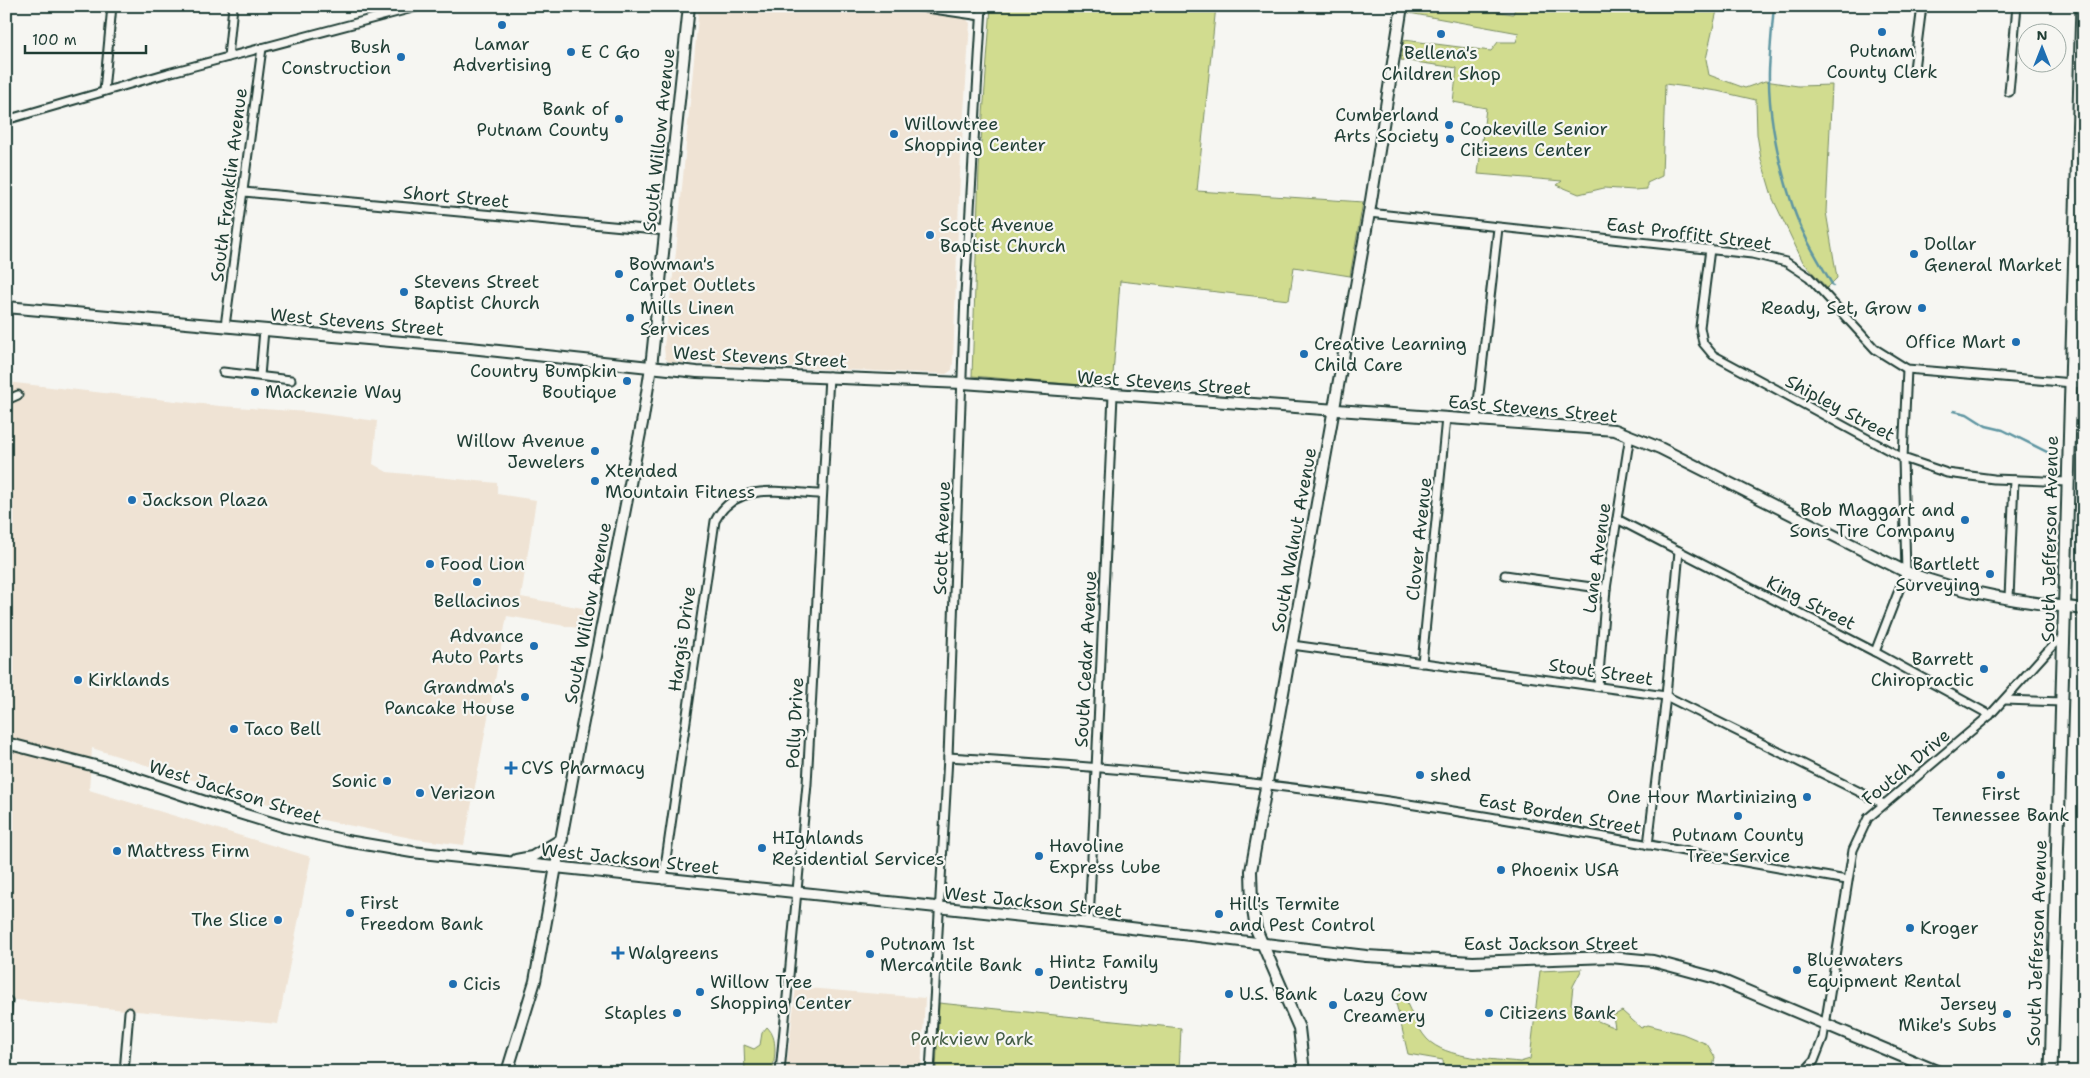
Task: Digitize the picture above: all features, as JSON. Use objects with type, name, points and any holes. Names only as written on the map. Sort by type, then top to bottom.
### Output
[{"type":"main road","name":"South Jefferson Avenue","points":[[2051,1072],[2082,6]]},
{"type":"street","points":[[104,91],[112,6]]},
{"type":"street","points":[[228,57],[233,6]]},
{"type":"street","points":[[6,120],[104,91],[420,6]]},
{"type":"street","name":"South Willow Avenue","points":[[507,1072],[535,981],[651,367],[689,6]]},
{"type":"street","points":[[913,6],[981,16]]},
{"type":"street","name":"Scott Avenue","points":[[930,1072],[948,756],[971,169],[982,6]]},
{"type":"street","name":"South Walnut Avenue","points":[[1304,1072],[1299,1028],[1256,929],[1251,887],[1256,842],[1369,213],[1402,6]]},
{"type":"street","points":[[1914,69],[1922,6]]},
{"type":"street","points":[[2009,92],[2017,6]]},
{"type":"street","name":"South Franklin Avenue","points":[[225,326],[262,48]]},
{"type":"street","name":"Short Street","points":[[244,192],[666,231]]},
{"type":"street","name":"East Proffitt Street","points":[[1369,213],[1710,249],[1752,254],[1786,262],[1809,277],[1875,348],[1907,369],[2084,384]]},
{"type":"street","points":[[1476,420],[1498,228]]},
{"type":"street","name":"Shipley Street","points":[[1710,249],[1700,327],[1703,343],[1713,355],[1903,458],[1947,473],[2014,480],[2068,482]]},
{"type":"street","name":"West Stevens Street","points":[[6,307],[225,326],[697,372],[963,383],[1333,411]]},
{"type":"street","points":[[260,376],[264,330]]},
{"type":"street","points":[[1875,652],[1906,572],[1903,458],[1907,369]]},
{"type":"street","points":[[223,372],[291,380]]},
{"type":"street","name":"Polly Drive","points":[[780,1072],[808,775],[829,376]]},
{"type":"street","points":[[10,399],[18,395]]},
{"type":"street","name":"South Cedar Avenue","points":[[1089,924],[1114,395]]},
{"type":"street","name":"East Stevens Street","points":[[1333,411],[1600,428],[1630,435],[1906,572],[1957,589],[2084,609]]},
{"type":"street","name":"Clover Avenue","points":[[1422,663],[1446,418]]},
{"type":"street","name":"Lane Avenue","points":[[1598,686],[1606,589],[1630,435]]},
{"type":"street","points":[[2009,598],[2014,480]]},
{"type":"street","name":"Hargis Drive","points":[[664,880],[715,521],[721,509],[734,498],[745,494],[758,492],[822,494]]},
{"type":"street","name":"King Street","points":[[1617,519],[1875,652],[1990,715]]},
{"type":"street","points":[[1648,845],[1666,696],[1679,551]]},
{"type":"street","points":[[1505,574],[1606,589]]},
{"type":"street","name":"Foutch Drive","points":[[1804,1072],[1814,1061],[1823,1038],[1847,880],[1858,835],[1868,818],[1990,715],[2054,644],[2065,637]]},
{"type":"street","name":"Stout Street","points":[[1292,645],[1666,696],[1884,804]]},
{"type":"street","points":[[2005,700],[2062,702]]},
{"type":"street","name":"West Jackson Street","points":[[6,744],[107,769],[285,827],[398,850],[664,880],[1089,924],[1263,945]]},
{"type":"street","name":"East Borden Street","points":[[948,756],[1266,784],[1489,816],[1847,880]]},
{"type":"street","points":[[504,862],[532,857],[562,839]]},
{"type":"street","name":"East Jackson Street","points":[[1263,945],[1366,956],[1472,962],[1610,957],[1653,961],[1716,978],[1939,1072]]},
{"type":"street","points":[[6,1020],[8,1001]]},
{"type":"street","points":[[124,1072],[129,1012]]},
{"type":"shaded area","name":"Willowtree Shopping Center","points":[[699,6],[887,6],[966,19],[970,23],[960,172],[952,370],[946,374],[669,362],[665,358],[664,346],[676,252]]},
{"type":"shaded area","points":[[6,382],[220,406],[308,412],[377,421],[373,464],[387,472],[497,483],[497,494],[536,500],[521,597],[594,610],[589,630],[507,616],[464,845],[416,839],[313,818],[92,748],[89,790],[311,857],[278,1024],[6,999]]},
{"type":"shaded area","points":[[796,987],[925,998],[921,1072],[786,1072]]},
{"type":"green space","points":[[991,6],[1216,6],[1197,191],[1363,202],[1350,276],[1294,267],[1289,300],[1120,281],[1112,388],[972,376],[979,169]]},
{"type":"green space","points":[[1410,6],[1458,6],[1513,14],[1516,6],[1718,6],[1706,59],[1709,75],[1745,88],[1765,81],[1798,86],[1832,85],[1826,212],[1837,278],[1827,288],[1803,262],[1773,199],[1761,159],[1757,134],[1756,100],[1717,91],[1665,84],[1662,176],[1647,183],[1647,189],[1604,188],[1579,194],[1557,185],[1562,181],[1478,174],[1486,108],[1453,102],[1457,68],[1401,60],[1404,40],[1491,51],[1498,42],[1516,42],[1519,33],[1409,13]]},
{"type":"green space","points":[[1582,969],[1573,986],[1571,1004],[1588,1017],[1615,1028],[1613,1016],[1622,1011],[1641,1028],[1648,1025],[1683,1034],[1707,1044],[1715,1057],[1712,1072],[1444,1072],[1443,1060],[1408,1054],[1396,1003],[1401,991],[1419,1029],[1435,1046],[1470,1057],[1520,1062],[1530,1059],[1540,971]]},
{"type":"green space","name":"Parkview Park","points":[[939,1003],[1181,1028],[1179,1072],[936,1072]]},
{"type":"green space","points":[[767,1027],[771,1032],[774,1042],[773,1072],[745,1072],[744,1045],[754,1049],[760,1045],[762,1033]]},
{"type":"waterway","points":[[1774,6],[1769,63],[1769,88],[1772,123],[1779,157],[1801,228],[1833,286]]},
{"type":"waterway","points":[[1954,411],[1967,414],[1986,426],[2003,430],[2059,458]]},
{"type":"place","name":"Lamar Advertising","points":[[502,25]]},
{"type":"place","name":"Putnam County Clerk","points":[[1882,32]]},
{"type":"place","name":"Bellena's Children Shop","points":[[1441,34]]},
{"type":"place","name":"E C Go","points":[[571,52]]},
{"type":"place","name":"Bush Construction","points":[[401,57]]},
{"type":"place","name":"Bank of Putnam County","points":[[619,119]]},
{"type":"place","name":"Cumberland Arts Society","points":[[1449,125]]},
{"type":"place","name":"Willowtree Shopping Center","points":[[894,134]]},
{"type":"place","name":"Cookeville Senior Citizens Center","points":[[1450,139]]},
{"type":"place","name":"Scott Avenue Baptist Church","points":[[930,235]]},
{"type":"place","name":"Dollar General Market","points":[[1914,254]]},
{"type":"place","name":"Bowman's Carpet Outlets","points":[[619,274]]},
{"type":"place","name":"Stevens Street Baptist Church","points":[[404,292]]},
{"type":"place","name":"Ready, Set, Grow","points":[[1922,308]]},
{"type":"place","name":"Mills Linen Services","points":[[630,318]]},
{"type":"place","name":"Office Mart","points":[[2016,342]]},
{"type":"place","name":"Creative Learning Child Care","points":[[1304,354]]},
{"type":"place","name":"Country Bumpkin Boutique","points":[[627,381]]},
{"type":"place","name":"Mackenzie Way","points":[[255,392]]},
{"type":"place","name":"Willow Avenue Jewelers","points":[[595,451]]},
{"type":"place","name":"Xtended Mountain Fitness","points":[[595,481]]},
{"type":"place","name":"Jackson Plaza","points":[[132,500]]},
{"type":"place","name":"Bob Maggart and Sons Tire Company","points":[[1965,520]]},
{"type":"place","name":"Food Lion","points":[[430,564]]},
{"type":"place","name":"Bartlett Surveying","points":[[1990,574]]},
{"type":"place","name":"Bellacinos","points":[[477,582]]},
{"type":"place","name":"Advance Auto Parts","points":[[534,646]]},
{"type":"place","name":"Barrett Chiropractic","points":[[1984,669]]},
{"type":"place","name":"Kirklands","points":[[78,680]]},
{"type":"place","name":"Grandma's Pancake House","points":[[525,697]]},
{"type":"place","name":"Taco Bell","points":[[234,729]]},
{"type":"place","name":"CVS Pharmacy","points":[[511,768]]},
{"type":"place","name":"shed","points":[[1420,775]]},
{"type":"place","name":"First Tennessee Bank","points":[[2001,775]]},
{"type":"place","name":"Sonic","points":[[387,781]]},
{"type":"place","name":"Verizon","points":[[420,793]]},
{"type":"place","name":"One Hour Martinizing","points":[[1807,797]]},
{"type":"place","name":"Putnam County Tree Service","points":[[1738,816]]},
{"type":"place","name":"HIghlands Residential Services","points":[[762,848]]},
{"type":"place","name":"Mattress Firm","points":[[117,851]]},
{"type":"place","name":"Havoline Express Lube","points":[[1039,856]]},
{"type":"place","name":"Phoenix USA","points":[[1501,870]]},
{"type":"place","name":"First Freedom Bank","points":[[350,913]]},
{"type":"place","name":"Hill's Termite and Pest Control","points":[[1219,914]]},
{"type":"place","name":"The Slice","points":[[278,920]]},
{"type":"place","name":"Kroger","points":[[1910,928]]},
{"type":"place","name":"Walgreens","points":[[618,953]]},
{"type":"place","name":"Putnam 1st Mercantile Bank","points":[[870,954]]},
{"type":"place","name":"Bluewaters Equipment Rental","points":[[1797,970]]},
{"type":"place","name":"Hintz Family Dentistry","points":[[1039,972]]},
{"type":"place","name":"Cicis","points":[[453,984]]},
{"type":"place","name":"Willow Tree Shopping Center","points":[[700,992]]},
{"type":"place","name":"U.S. Bank","points":[[1229,994]]},
{"type":"place","name":"Lazy Cow Creamery","points":[[1333,1005]]},
{"type":"place","name":"Staples","points":[[677,1013]]},
{"type":"place","name":"Citizens Bank","points":[[1489,1013]]},
{"type":"place","name":"Jersey Mike's Subs","points":[[2007,1014]]}]
